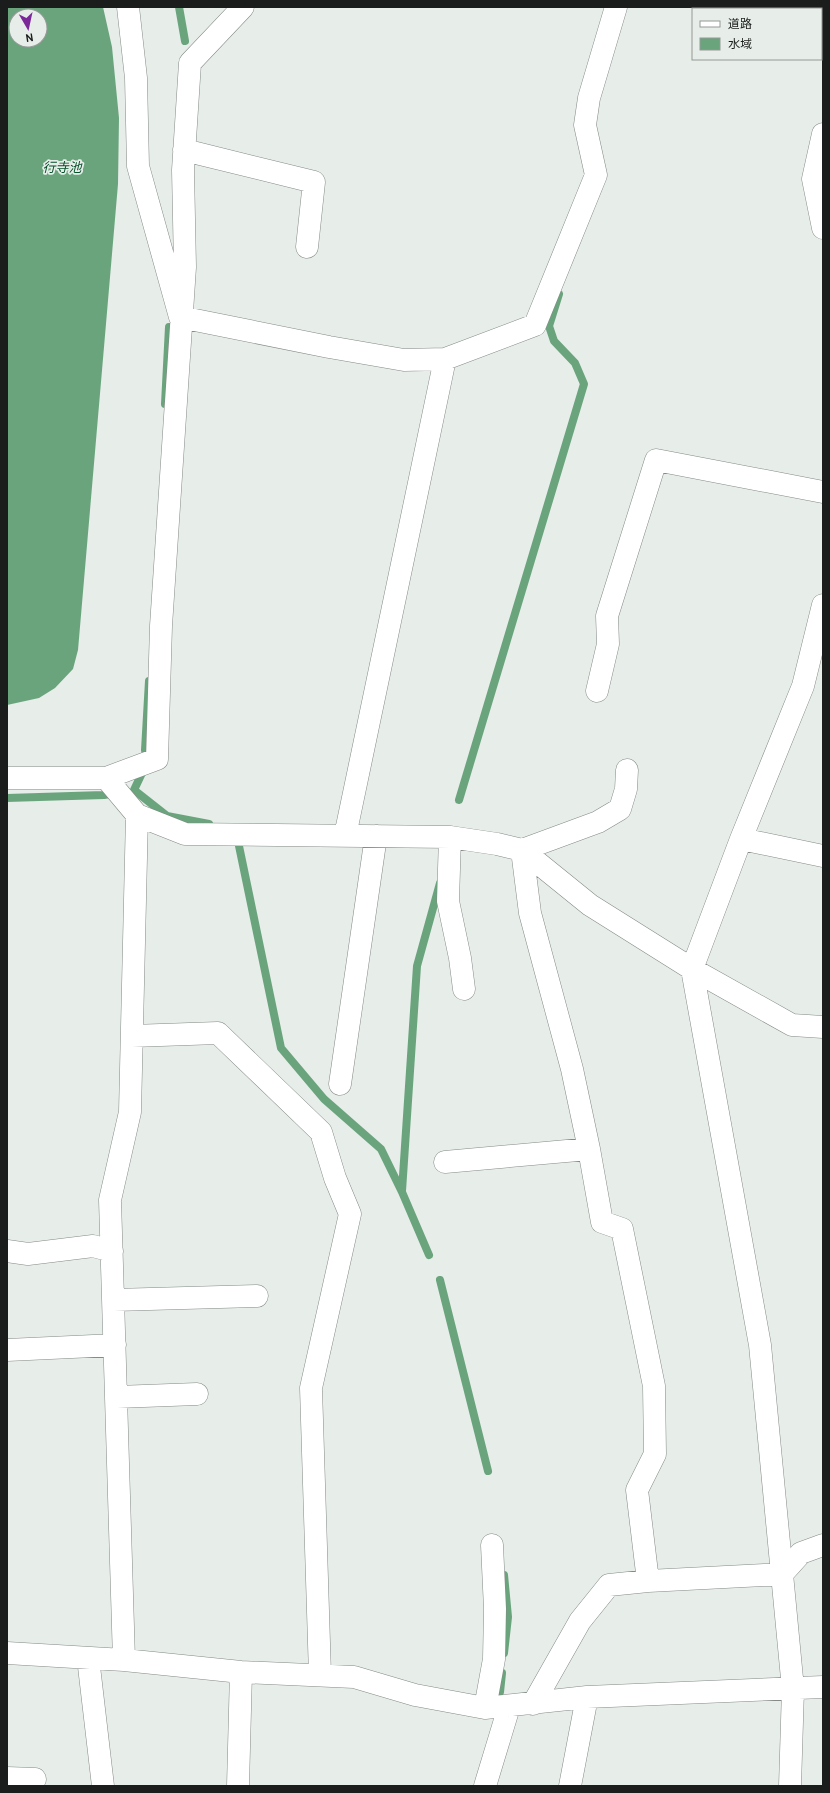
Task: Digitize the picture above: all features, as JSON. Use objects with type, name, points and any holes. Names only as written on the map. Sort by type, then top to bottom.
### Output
[{"type":"street","points":[[128,7],[136,78],[138,166],[180,317]]},
{"type":"street","points":[[7,778],[114,787],[157,760],[161,626],[180,317],[185,267],[183,170],[190,63],[242,7]]},
{"type":"street","points":[[180,317],[328,348],[404,360],[445,359],[535,325],[596,175],[585,125],[589,98],[616,7]]},
{"type":"street","points":[[823,134],[813,179],[823,228]]},
{"type":"street","points":[[184,150],[314,182],[306,247]]},
{"type":"street","points":[[345,836],[445,359]]},
{"type":"street","points":[[597,691],[608,644],[607,616],[656,460],[823,492]]},
{"type":"street","points":[[790,1786],[793,1689],[760,1346],[692,969],[741,839],[803,686],[823,605]]},
{"type":"street","points":[[522,850],[598,822],[620,809],[626,789],[627,770]]},
{"type":"street","points":[[114,787],[137,815],[185,834],[450,837],[496,844],[522,850],[590,905],[692,969],[792,1024],[823,1027]]},
{"type":"street","points":[[124,1660],[110,1200],[130,1112],[137,815]]},
{"type":"street","points":[[340,1084],[376,836]]},
{"type":"street","points":[[450,837],[448,901],[460,958],[464,989]]},
{"type":"street","points":[[741,839],[823,856]]},
{"type":"street","points":[[522,850],[530,913],[572,1069],[589,1149],[602,1222],[622,1229],[654,1386],[655,1454],[637,1490],[648,1581]]},
{"type":"street","points":[[132,1036],[218,1033],[321,1132],[335,1178],[350,1214],[311,1388],[320,1675]]},
{"type":"street","points":[[445,1162],[589,1149]]},
{"type":"street","points":[[7,1251],[28,1254],[93,1246],[112,1251]]},
{"type":"street","points":[[114,1300],[257,1296]]},
{"type":"street","points":[[7,1350],[115,1345]]},
{"type":"street","points":[[117,1397],[197,1394]]},
{"type":"street","points":[[485,1708],[494,1659],[495,1609],[492,1545]]},
{"type":"street","points":[[533,1704],[580,1621],[609,1585],[648,1581],[782,1574],[801,1553],[823,1545]]},
{"type":"street","points":[[7,1653],[124,1660],[241,1672],[354,1677],[415,1696],[485,1708],[509,1707],[586,1697],[823,1687]]},
{"type":"street","points":[[88,1658],[103,1786]]},
{"type":"street","points":[[238,1786],[241,1672]]},
{"type":"street","points":[[570,1786],[586,1697]]},
{"type":"street","points":[[485,1786],[509,1707]]},
{"type":"street","points":[[7,1778],[35,1779]]},
{"type":"water","name":"行寺池","points":[[7,7],[103,7],[112,47],[119,118],[118,184],[78,650],[73,669],[55,688],[39,698],[7,705]]},
{"type":"waterway","points":[[179,7],[185,41]]},
{"type":"waterway","points":[[459,800],[584,384],[575,363],[554,341],[549,326],[559,294]]},
{"type":"waterway","points":[[165,404],[169,327]]},
{"type":"waterway","points":[[145,750],[149,681]]},
{"type":"waterway","points":[[142,773],[134,790],[167,816],[209,824]]},
{"type":"waterway","points":[[7,798],[104,795],[116,793]]},
{"type":"waterway","points":[[239,846],[281,1048],[324,1099],[381,1149],[402,1192],[429,1255]]},
{"type":"waterway","points":[[402,1191],[417,966],[440,883]]},
{"type":"waterway","points":[[440,1280],[488,1471]]},
{"type":"waterway","points":[[504,1575],[508,1617],[504,1653]]},
{"type":"waterway","points":[[500,1692],[502,1673]]}]
